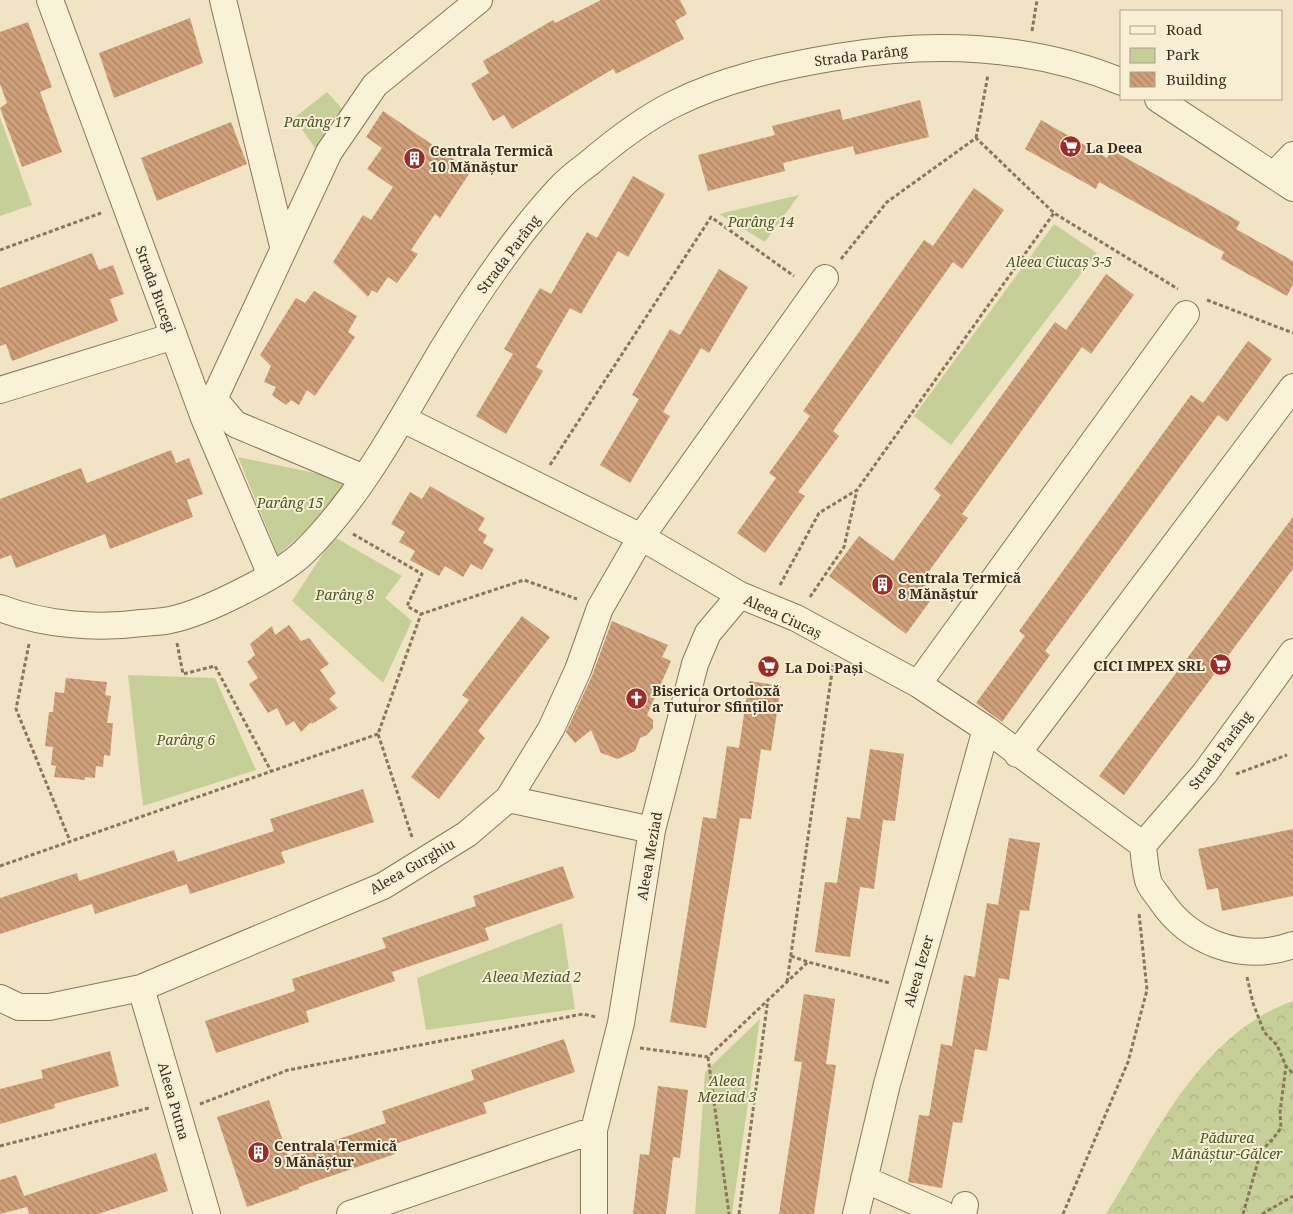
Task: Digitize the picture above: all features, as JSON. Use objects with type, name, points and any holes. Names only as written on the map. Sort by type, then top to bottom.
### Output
[{"type":"street","name":"Strada Bucegi","points":[[50,0],[204,418],[271,575]]},
{"type":"street","points":[[223,0],[283,246]]},
{"type":"street","points":[[364,478],[235,424],[214,398],[283,246],[329,152],[375,85],[479,0]]},
{"type":"street","name":"Strada Parâng","points":[[0,608],[34,620],[112,627],[173,620],[225,600],[271,575],[302,554],[331,521],[364,478],[498,264],[558,189],[615,141],[673,104],[730,82],[793,64],[864,53],[936,46],[992,48],[1045,57],[1120,81]]},
{"type":"street","points":[[1160,100],[1284,181],[1293,155]]},
{"type":"street","name":"Aleea Gurghiu","points":[[0,998],[19,1007],[49,1007],[141,988],[383,886],[467,834],[508,799],[551,729],[578,670],[600,608],[641,537],[820,285]]},
{"type":"street","points":[[918,684],[1192,302]]},
{"type":"street","points":[[0,390],[174,336]]},
{"type":"street","points":[[1017,754],[1293,386]]},
{"type":"street","name":"Aleea Ciucaș","points":[[403,418],[641,537],[740,596],[796,618],[836,642],[918,684],[986,729],[1017,754],[1143,845]]},
{"type":"street","name":"Aleea Meziad","points":[[594,1214],[594,1130],[619,1034],[652,830],[695,664],[708,633],[740,596]]},
{"type":"street","name":"Strada Parâng","points":[[1143,845],[1205,773],[1293,652]]},
{"type":"street","name":"Aleea Iezer","points":[[856,1214],[887,1084],[986,729]]},
{"type":"street","points":[[508,799],[652,830]]},
{"type":"street","points":[[1143,845],[1148,881],[1172,917],[1216,945],[1251,953],[1279,950],[1293,946]]},
{"type":"street","name":"Aleea Putna","points":[[141,988],[207,1214]]},
{"type":"street","points":[[350,1214],[594,1130]]},
{"type":"street","points":[[864,1179],[957,1211]]},
{"type":"path","points":[[1028,54],[1037,0]]},
{"type":"path","points":[[538,484],[710,217],[820,285],[887,202],[976,138],[992,48]]},
{"type":"path","points":[[976,138],[1054,213],[1192,302],[1293,333]]},
{"type":"path","points":[[0,250],[125,204]]},
{"type":"path","points":[[796,618],[844,547],[857,490],[1054,213]]},
{"type":"path","points":[[768,607],[819,513],[857,490]]},
{"type":"path","points":[[331,521],[422,574],[407,606],[421,614],[524,580],[600,608]]},
{"type":"path","points":[[421,614],[378,734],[421,863]]},
{"type":"path","points":[[34,620],[16,710],[70,841]]},
{"type":"path","points":[[173,620],[183,674],[214,666],[271,771]]},
{"type":"path","points":[[787,982],[836,642]]},
{"type":"path","points":[[0,866],[378,734]]},
{"type":"path","points":[[1233,776],[1287,755]]},
{"type":"path","points":[[1064,1214],[1128,1062],[1147,990],[1139,912]]},
{"type":"path","points":[[1251,953],[1246,979],[1253,1003],[1264,1032],[1276,1045],[1286,1066],[1293,1074]]},
{"type":"path","points":[[791,956],[913,988]]},
{"type":"path","points":[[708,1057],[808,962]]},
{"type":"path","points":[[739,1214],[768,998]]},
{"type":"path","points":[[0,1146],[175,1107],[288,1070],[583,1014],[619,1034],[708,1057]]},
{"type":"path","points":[[708,1057],[729,1214]]},
{"type":"path","points":[[1243,1214],[1261,1151],[1281,1128],[1280,1112],[1286,1066]]},
{"type":"path","points":[[1262,1214],[1293,1196]]},
{"type":"green space","name":"Parâng 17","points":[[327,92],[346,113],[315,148],[294,118]]},
{"type":"green space","points":[[0,117],[32,205],[0,216]]},
{"type":"green space","name":"Parâng 14","points":[[799,195],[765,242],[719,214]]},
{"type":"green space","name":"Aleea Ciucaș 3-5","points":[[1054,224],[1097,253],[951,445],[914,416]]},
{"type":"green space","name":"Parâng 15","points":[[238,457],[348,480],[320,518],[278,555]]},
{"type":"green space","name":"Parâng 8","points":[[334,537],[402,576],[385,598],[412,621],[383,683],[292,601]]},
{"type":"green space","name":"Parâng 6","points":[[128,675],[215,678],[256,770],[143,806]]},
{"type":"green space","name":"Aleea Meziad 2","points":[[562,923],[575,1009],[426,1030],[417,978]]},
{"type":"green space","name":"Pădurea Mănăștur-Gălcer","points":[[1293,1001],[1293,1214],[1106,1214],[1162,1121],[1206,1063],[1231,1038],[1260,1017]]},
{"type":"green space","name":"Aleea Meziad 3","points":[[760,1019],[732,1214],[695,1214],[705,1072]]},
{"type":"building","points":[[601,0],[680,0],[687,14],[675,21],[684,39],[616,74],[613,69],[512,129],[504,115],[493,121],[471,84],[489,73],[483,61],[553,20],[555,23]]},
{"type":"building","points":[[190,18],[203,63],[114,98],[99,53]]},
{"type":"building","points":[[28,22],[52,87],[40,92],[62,152],[22,167],[0,108],[7,103],[0,84],[0,32]]},
{"type":"building","points":[[920,100],[929,137],[855,155],[853,146],[783,163],[785,171],[708,191],[698,155],[775,135],[772,126],[840,109],[843,120]]},
{"type":"building","points":[[383,111],[471,171],[440,218],[435,214],[411,250],[418,254],[397,283],[388,277],[377,293],[372,290],[368,297],[333,262],[363,215],[371,220],[393,187],[367,169],[382,148],[366,137]]},
{"type":"building","points":[[1041,120],[1107,158],[1112,150],[1240,222],[1236,229],[1293,261],[1293,284],[1287,296],[1221,259],[1224,252],[1099,182],[1096,189],[1025,149]]},
{"type":"building","points":[[231,122],[247,164],[157,201],[141,158]]},
{"type":"building","points":[[633,176],[665,194],[628,257],[618,251],[581,314],[570,308],[536,367],[543,371],[506,434],[476,416],[513,354],[504,349],[540,288],[551,294],[587,232],[597,238]]},
{"type":"building","points":[[974,188],[1004,210],[962,269],[953,262],[833,431],[839,436],[798,492],[805,496],[765,553],[737,533],[776,478],[769,473],[810,416],[803,411],[924,240],[933,246]]},
{"type":"building","points":[[92,253],[99,270],[113,265],[124,294],[110,299],[118,321],[12,361],[6,344],[0,346],[0,288]]},
{"type":"building","points":[[719,269],[748,287],[709,353],[701,348],[663,412],[670,416],[630,483],[600,465],[639,399],[632,395],[670,329],[680,335]]},
{"type":"building","points":[[1106,274],[1134,295],[1091,354],[1082,347],[962,514],[968,518],[921,582],[936,593],[906,634],[829,576],[859,536],[893,561],[941,495],[934,489],[1055,322],[1066,330]]},
{"type":"building","points":[[314,291],[357,316],[348,332],[355,337],[315,396],[307,390],[299,405],[291,400],[286,405],[272,395],[276,387],[264,382],[271,366],[260,355],[296,298],[305,303]]},
{"type":"building","points":[[1248,341],[1272,359],[1227,422],[1218,415],[1045,651],[1050,655],[1002,722],[976,703],[1025,636],[1019,631],[1191,395],[1203,403]]},
{"type":"building","points":[[171,450],[176,463],[189,458],[203,494],[187,500],[193,517],[110,549],[105,534],[16,568],[11,555],[0,559],[0,499],[81,468],[87,483]]},
{"type":"building","points":[[430,486],[485,518],[478,530],[487,535],[483,543],[494,549],[482,570],[471,564],[463,577],[445,566],[439,576],[410,560],[415,551],[399,542],[405,532],[391,524],[410,492],[422,499]]},
{"type":"building","points":[[1293,517],[1293,569],[1124,795],[1099,776]]},
{"type":"building","points":[[522,616],[550,637],[478,731],[485,738],[439,799],[411,777],[469,700],[462,695]]},
{"type":"building","points":[[612,621],[668,645],[662,657],[671,661],[647,715],[653,720],[653,728],[647,735],[640,738],[635,751],[618,759],[601,753],[591,730],[575,743],[566,732],[592,676]]},
{"type":"building","points":[[289,625],[301,641],[309,638],[329,664],[320,670],[336,693],[329,699],[338,708],[312,724],[311,722],[301,732],[294,721],[286,726],[277,708],[268,713],[249,684],[258,678],[247,662],[255,655],[250,644],[272,626],[275,635]]},
{"type":"building","points":[[66,678],[107,682],[105,695],[111,696],[107,723],[113,723],[110,756],[104,755],[103,767],[96,766],[95,778],[85,777],[85,780],[54,777],[56,766],[51,765],[53,747],[45,746],[49,712],[53,712],[55,692],[64,693]]},
{"type":"building","points":[[749,681],[781,686],[771,751],[761,749],[751,819],[740,818],[706,1028],[670,1022],[703,817],[716,819],[727,746],[739,748]]},
{"type":"building","points":[[870,749],[904,754],[895,821],[883,820],[874,889],[860,887],[850,957],[815,952],[825,882],[837,883],[847,817],[860,819]]},
{"type":"building","points":[[363,789],[374,822],[281,852],[285,863],[190,894],[187,884],[95,914],[92,904],[0,934],[0,898],[77,873],[79,881],[174,850],[178,862],[274,831],[270,819]]},
{"type":"building","points":[[1293,829],[1293,896],[1222,911],[1218,888],[1207,890],[1198,849]]},
{"type":"building","points":[[1009,838],[1040,843],[1029,911],[1020,910],[1009,980],[999,978],[987,1051],[975,1049],[962,1123],[953,1122],[942,1188],[908,1182],[919,1115],[929,1116],[941,1044],[952,1046],[964,975],[975,977],[987,903],[998,905]]},
{"type":"building","points":[[563,866],[574,898],[485,928],[489,940],[392,972],[395,981],[306,1011],[309,1022],[216,1053],[205,1021],[295,991],[292,979],[386,948],[382,938],[476,906],[473,896]]},
{"type":"building","points":[[804,994],[835,999],[826,1064],[836,1065],[814,1214],[779,1214],[802,1062],[794,1061]]},
{"type":"building","points":[[564,1039],[575,1072],[483,1103],[487,1113],[392,1145],[395,1154],[247,1207],[217,1117],[269,1100],[288,1156],[386,1123],[382,1111],[474,1080],[471,1070]]},
{"type":"building","points":[[110,1051],[119,1086],[54,1104],[55,1108],[0,1124],[0,1089],[43,1078],[41,1070]]},
{"type":"building","points":[[658,1086],[688,1090],[680,1158],[673,1157],[666,1214],[633,1214],[640,1154],[649,1155]]},
{"type":"building","points":[[156,1153],[168,1191],[98,1214],[29,1214],[27,1207],[0,1214],[0,1180],[16,1175],[24,1196]]},
{"type":"place","name":"La Deea","points":[[1070,147]]},
{"type":"place","name":"Centrala Termică 10 Mănăștur","points":[[414,158]]},
{"type":"place","name":"Centrala Termică 8 Mănăștur","points":[[882,585]]},
{"type":"place","name":"CICI IMPEX SRL","points":[[1221,665]]},
{"type":"place","name":"La Doi Pași","points":[[769,667]]},
{"type":"place","name":"Biserica Ortodoxă a Tuturor Sfinților","points":[[636,698]]},
{"type":"place","name":"Centrala Termică 9 Mănăștur","points":[[258,1153]]}]
